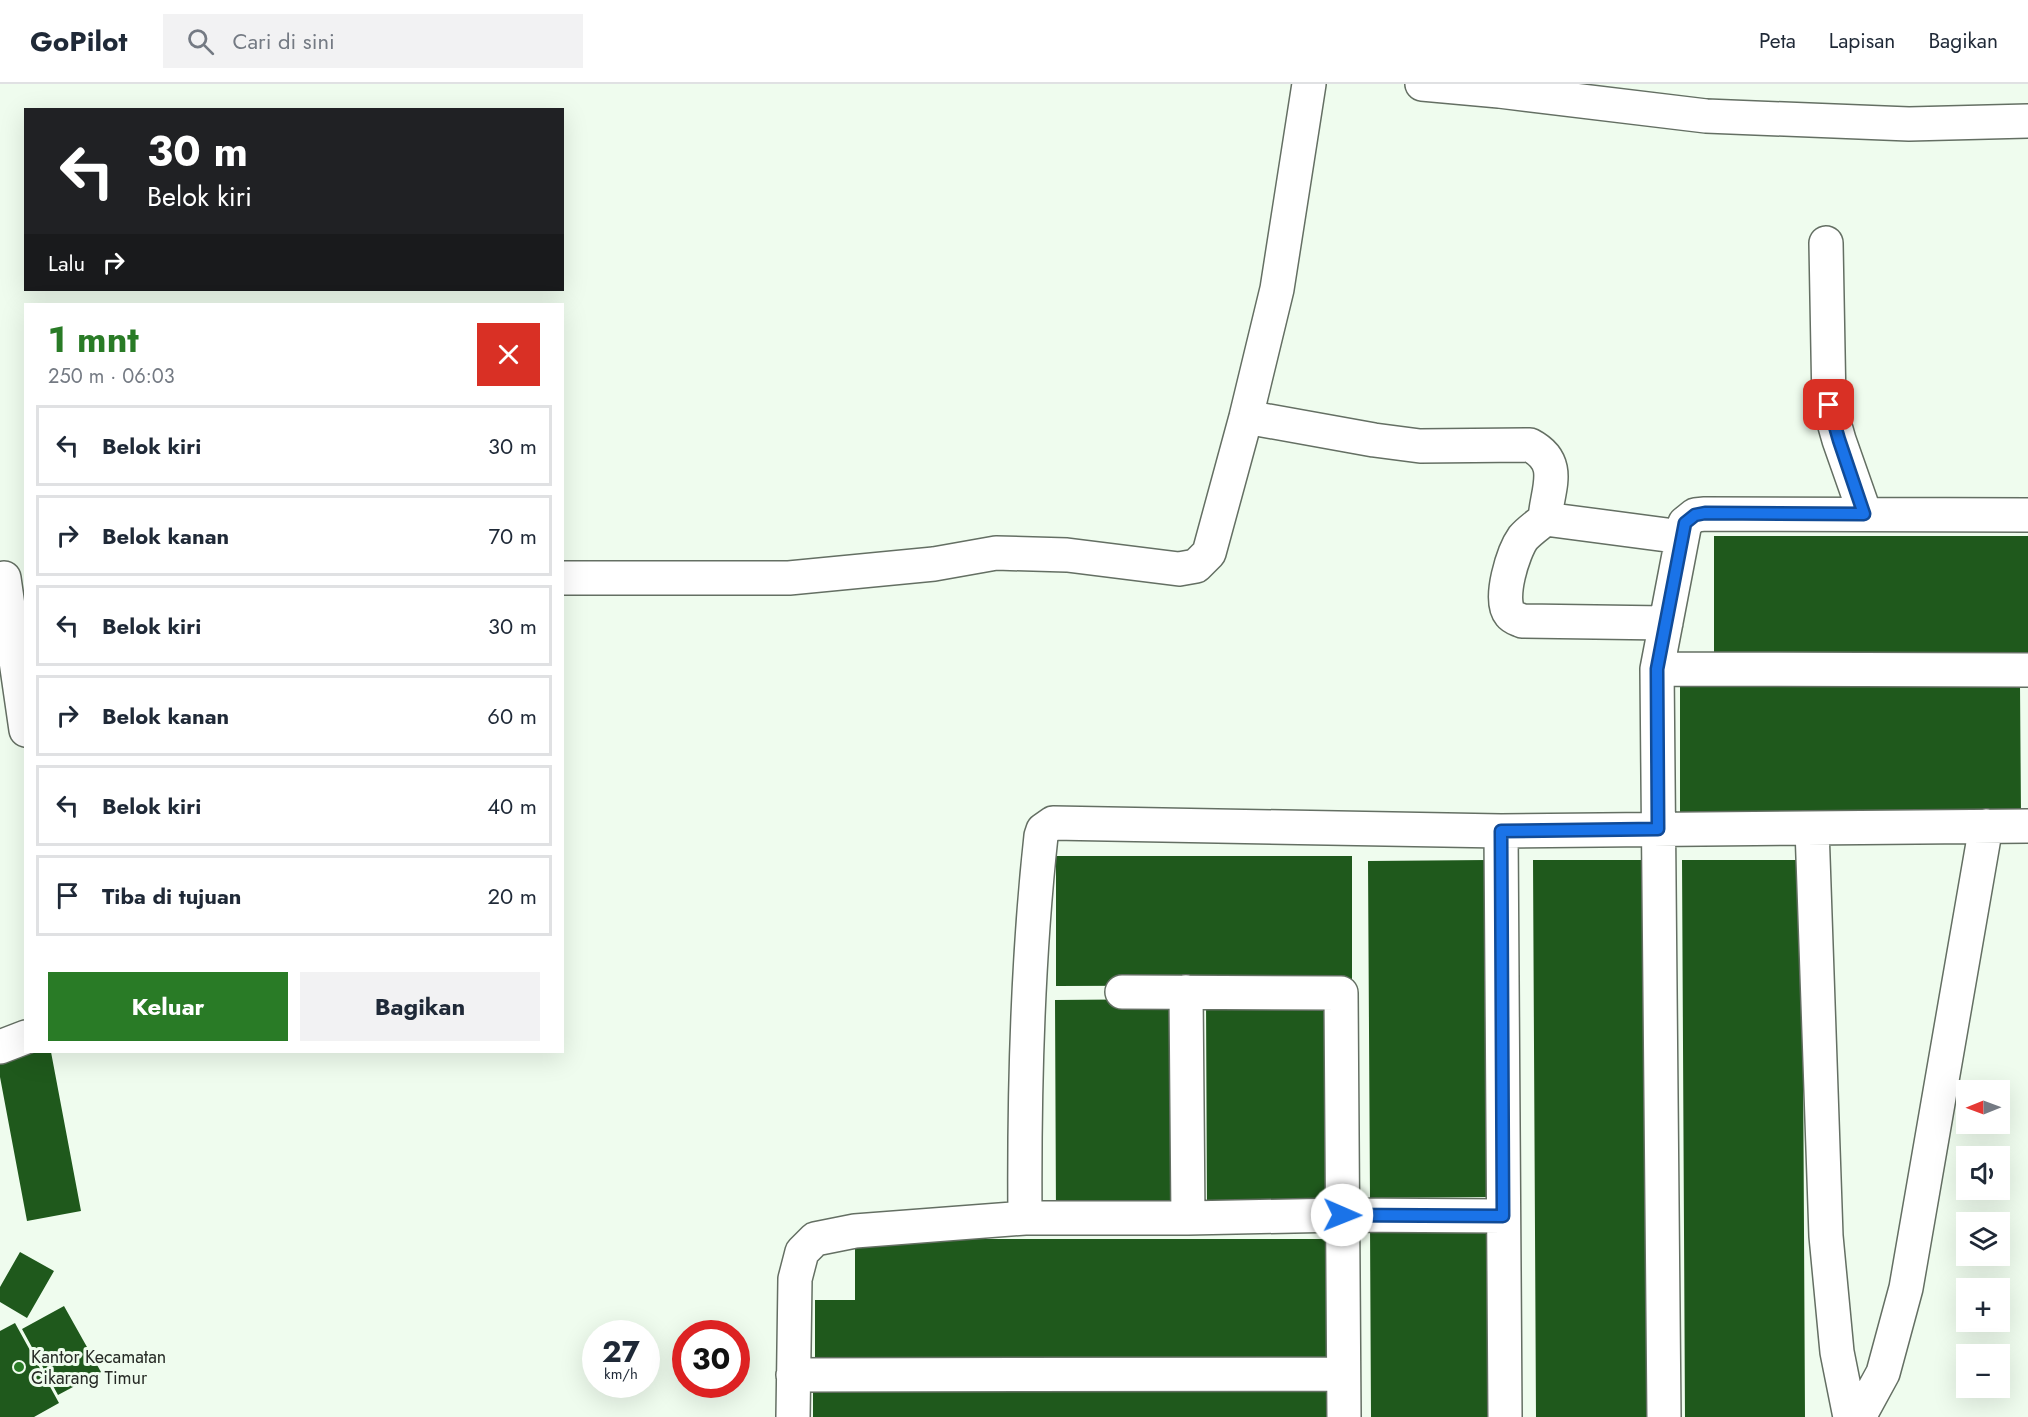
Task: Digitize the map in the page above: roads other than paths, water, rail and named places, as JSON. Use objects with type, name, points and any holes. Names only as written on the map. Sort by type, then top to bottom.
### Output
[{"type":"street","points":[[564,578],[789,578],[934,564],[996,553],[1067,555],[1179,569],[1196,566],[1209,553],[1246,417],[1277,289],[1309,84]]},
{"type":"street","points":[[1422,84],[1706,116],[1909,124],[2028,121]]},
{"type":"street","points":[[1826,243],[1829,405],[1864,514]]},
{"type":"street","points":[[1246,417],[1420,446],[1530,445],[1541,451],[1549,462],[1552,476],[1545,519],[1523,538],[1512,561],[1505,591],[1506,608],[1511,616],[1522,621],[1666,623]]},
{"type":"street","points":[[1664,1417],[1657,669],[1682,531],[1689,518],[1705,513],[2028,515]]},
{"type":"street","points":[[1545,519],[1682,537]]},
{"type":"street","points":[[10,578],[24,711]]},
{"type":"street","points":[[1657,669],[2028,670]]},
{"type":"street","points":[[1025,1218],[1024,1106],[1032,922],[1041,836],[1047,826],[1059,822],[1501,831],[2028,826]]},
{"type":"street","points":[[1859,1417],[1883,1373],[1906,1288],[1986,826]]},
{"type":"street","points":[[1812,828],[1826,1236],[1837,1352],[1850,1417]]},
{"type":"street","points":[[1501,831],[1505,1417]]},
{"type":"street","points":[[1122,992],[1341,993],[1344,1417]]},
{"type":"street","points":[[1186,992],[1188,1218]]},
{"type":"street","points":[[0,1047],[24,1038]]},
{"type":"street","points":[[793,1417],[795,1279],[802,1252],[815,1239],[855,1231],[1025,1218],[1503,1216]]},
{"type":"street","points":[[793,1375],[1343,1374]]},
{"type":"place","name":"Kantor Kecamatan Cikarang Timur","points":[[19,1367]]}]
